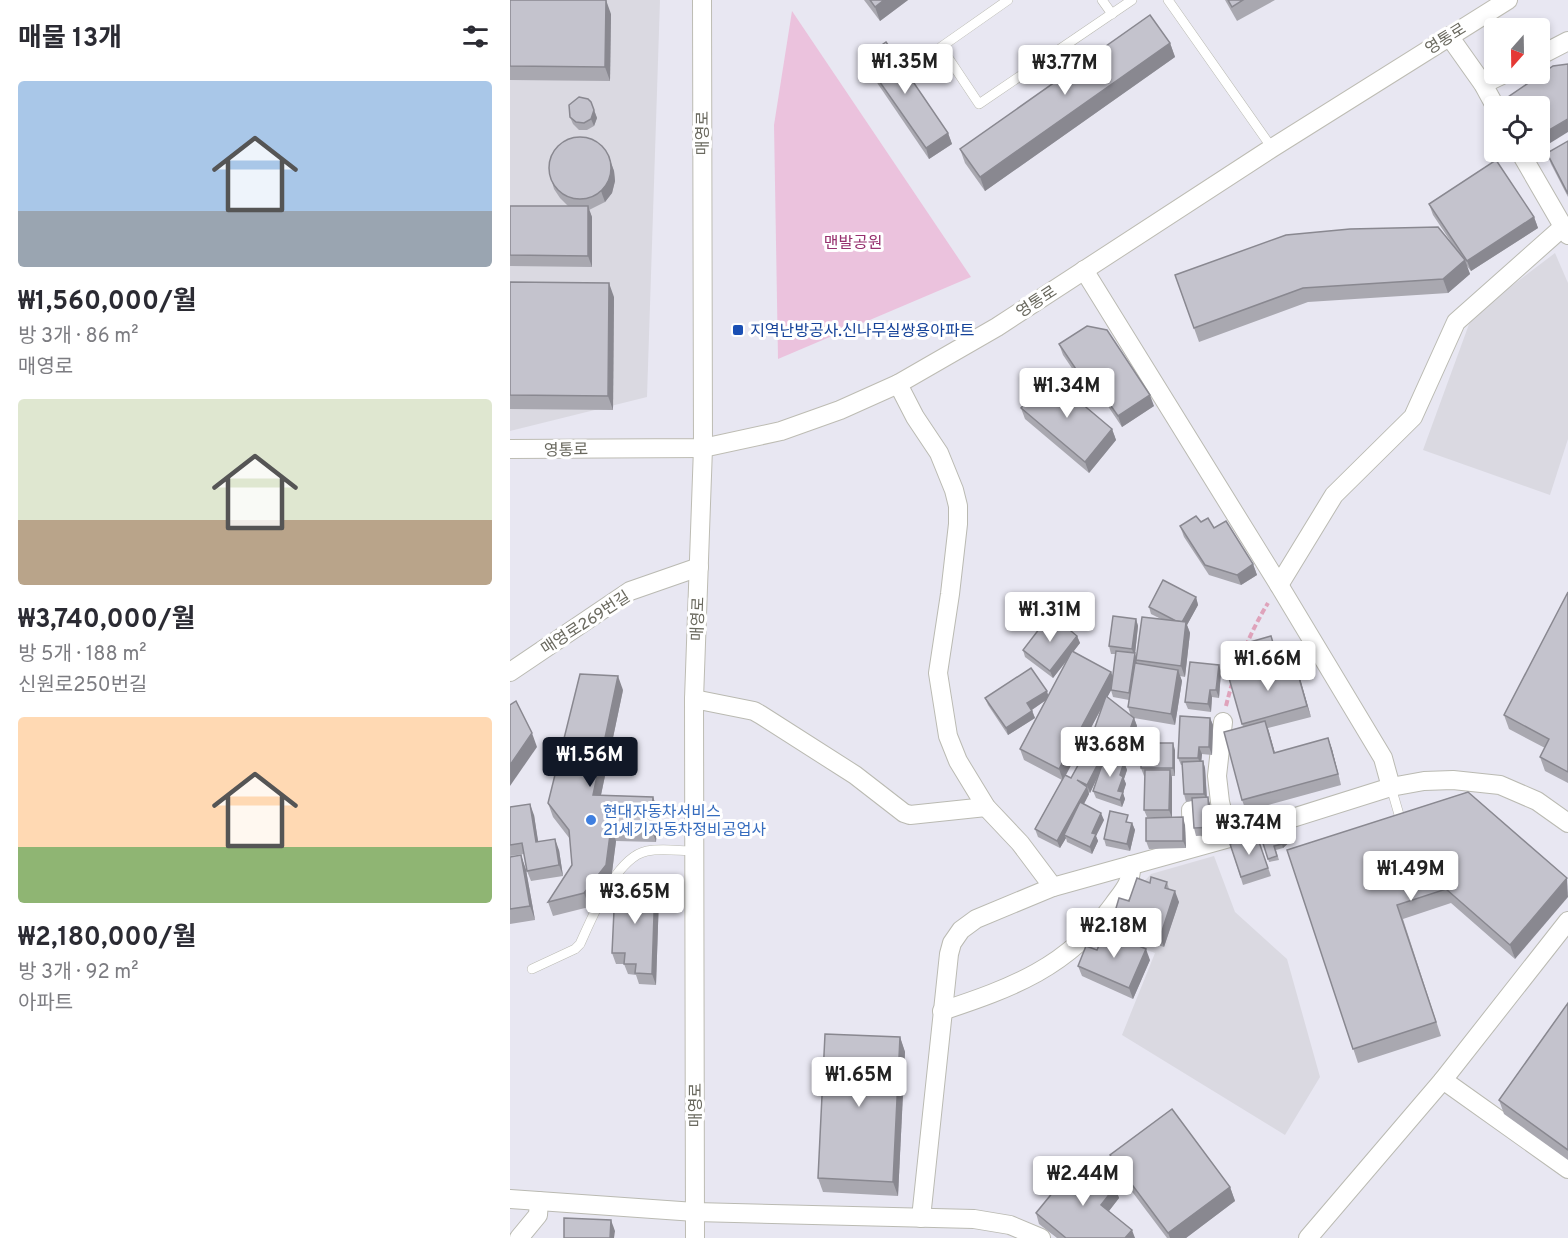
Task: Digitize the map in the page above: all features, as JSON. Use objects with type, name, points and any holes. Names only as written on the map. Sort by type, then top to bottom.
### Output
[{"type":"street","name":"매영로","points":[[695,1238],[694,699],[703,448],[702,0]]},
{"type":"street","name":"영통로","points":[[510,449],[703,448],[781,431],[840,410],[898,384],[987,333],[1272,148],[1508,0]]},
{"type":"street","points":[[1449,36],[1490,96]]},
{"type":"street","points":[[1550,50],[1568,41]]},
{"type":"street","points":[[1280,585],[1334,495],[1413,417],[1456,322],[1565,231],[1526,162]]},
{"type":"street","points":[[1084,270],[1280,585],[1383,758],[1391,787]]},
{"type":"street","points":[[898,384],[915,417],[939,453],[958,506],[950,594],[938,673],[948,736],[958,761],[986,807],[1025,850],[1053,887]]},
{"type":"street","name":"매영로269번길","points":[[510,672],[630,591],[699,567]]},
{"type":"street","points":[[694,699],[754,711],[863,780],[904,813],[910,815],[986,807]]},
{"type":"street","points":[[1223,722],[1217,776],[1220,802],[1229,838]]},
{"type":"street","points":[[921,1218],[949,954],[952,943],[961,930],[976,919],[1053,887],[1229,838],[1391,787],[1424,781],[1453,780],[1500,785],[1537,801],[1568,823]]},
{"type":"street","points":[[1537,801],[1568,806]]},
{"type":"street","points":[[1191,810],[1192,840],[1195,847]]},
{"type":"street","points":[[942,1011],[989,995],[1031,977],[1065,955],[1086,937],[1129,884],[1132,877],[1131,865]]},
{"type":"street","points":[[1308,1238],[1443,1080],[1568,921]]},
{"type":"street","points":[[1443,1080],[1568,1169]]},
{"type":"street","points":[[510,1199],[695,1212],[992,1221],[1010,1225],[1041,1238]]},
{"type":"street","points":[[519,1238],[538,1215],[539,1201]]},
{"type":"lane","points":[[1008,0],[941,47],[979,104],[1132,0]]},
{"type":"lane","points":[[1102,0],[1112,14]]},
{"type":"lane","points":[[1168,0],[1272,148]]},
{"type":"lane","points":[[1391,787],[1403,829]]},
{"type":"lane","points":[[532,969],[575,949],[580,944],[600,899],[624,865],[647,851],[694,851]]},
{"type":"path","points":[[1223,722],[1241,654],[1253,627],[1280,585]]},
{"type":"shaded area","points":[[510,0],[660,0],[647,397],[510,431]]},
{"type":"shaded area","points":[[1555,253],[1568,283],[1568,439],[1550,495],[1423,450],[1472,316]]},
{"type":"shaded area","points":[[1214,856],[1235,912],[1287,959],[1320,1077],[1285,1135],[1122,1035],[1155,953],[1106,935],[1111,920],[1151,874]]},
{"type":"green space","name":"맨발공원","points":[[792,11],[971,277],[778,359],[774,125]]},
{"type":"building","points":[[510,0],[606,0],[605,67],[510,66]]},
{"type":"building","points":[[870,0],[884,0],[875,7]]},
{"type":"building","points":[[1228,0],[1243,0],[1232,7]]},
{"type":"building","points":[[1150,15],[1170,43],[980,177],[960,149]]},
{"type":"building","points":[[886,42],[948,133],[926,148],[863,58]]},
{"type":"building","points":[[1568,64],[1568,119],[1550,130],[1550,96],[1509,96],[1527,84],[1550,84],[1550,68]]},
{"type":"building","points":[[579,97],[588,99],[594,110],[591,119],[584,123],[576,122],[570,117],[569,105]]},
{"type":"building","points":[[580,137],[597,142],[602,146],[606,151],[611,168],[606,185],[602,190],[597,194],[580,199],[563,194],[558,190],[554,185],[549,168],[554,151],[558,146],[563,142]]},
{"type":"building","points":[[1568,141],[1568,194],[1550,159],[1550,151]]},
{"type":"building","points":[[1493,162],[1497,162],[1534,217],[1467,261],[1429,204]]},
{"type":"building","points":[[510,206],[588,206],[588,256],[510,255]]},
{"type":"building","points":[[1438,227],[1465,260],[1443,279],[1303,288],[1194,328],[1175,275],[1286,235],[1350,229]]},
{"type":"building","points":[[510,282],[609,283],[608,396],[510,395]]},
{"type":"building","points":[[1087,326],[1107,330],[1150,395],[1118,416],[1093,380],[1086,384],[1059,344]]},
{"type":"building","points":[[1049,376],[1112,429],[1085,462],[1021,408]]},
{"type":"building","points":[[1196,516],[1201,522],[1208,518],[1214,528],[1226,521],[1253,564],[1237,575],[1205,565],[1180,526]]},
{"type":"building","points":[[1163,580],[1196,597],[1182,622],[1149,607]]},
{"type":"building","points":[[1568,592],[1568,772],[1540,757],[1549,739],[1504,715]]},
{"type":"building","points":[[1113,616],[1136,619],[1132,649],[1109,646]]},
{"type":"building","points":[[1142,617],[1186,622],[1181,666],[1136,660]]},
{"type":"building","points":[[1046,620],[1059,621],[1077,636],[1050,671],[1023,650]]},
{"type":"building","points":[[1271,636],[1279,663],[1251,671],[1243,644]]},
{"type":"building","points":[[1072,651],[1111,672],[1059,769],[1020,749]]},
{"type":"building","points":[[1116,651],[1135,653],[1129,693],[1111,690]]},
{"type":"building","points":[[1294,660],[1307,706],[1242,724],[1229,678]]},
{"type":"building","points":[[1190,662],[1219,665],[1216,690],[1210,690],[1208,704],[1185,702]]},
{"type":"building","points":[[1135,663],[1178,670],[1171,714],[1128,707]]},
{"type":"building","points":[[1031,668],[1047,691],[1027,703],[1032,711],[1006,728],[985,698]]},
{"type":"building","points":[[580,674],[618,676],[593,795],[653,797],[651,828],[611,827],[606,865],[584,893],[548,902],[572,865],[569,830],[548,803]]},
{"type":"building","points":[[1106,696],[1134,718],[1120,758],[1091,747],[1103,754],[1087,785],[1077,780],[1087,787],[1057,841],[1035,829],[1065,775],[1071,778],[1088,747]]},
{"type":"building","points":[[516,701],[532,733],[510,765],[510,705]]},
{"type":"building","points":[[1180,716],[1210,718],[1209,747],[1199,747],[1198,758],[1178,758]]},
{"type":"building","points":[[1265,721],[1274,753],[1328,738],[1338,774],[1242,800],[1224,732]]},
{"type":"building","points":[[1141,743],[1173,743],[1173,768],[1141,768]]},
{"type":"building","points":[[1105,756],[1124,762],[1120,775],[1123,777],[1118,791],[1123,792],[1120,800],[1093,791]]},
{"type":"building","points":[[1203,761],[1204,794],[1184,794],[1182,762]]},
{"type":"building","points":[[1145,770],[1170,770],[1169,810],[1144,810]]},
{"type":"building","points":[[1468,792],[1567,878],[1510,945],[1446,889],[1397,905],[1436,1022],[1353,1049],[1287,850]]},
{"type":"building","points":[[1208,797],[1209,816],[1214,816],[1215,827],[1194,828],[1192,798]]},
{"type":"building","points":[[1080,802],[1101,813],[1092,833],[1096,834],[1090,847],[1064,835]]},
{"type":"building","points":[[530,804],[536,842],[555,839],[559,865],[527,871],[522,843],[510,845],[510,807]]},
{"type":"building","points":[[1110,811],[1128,815],[1126,822],[1132,823],[1127,844],[1104,839]]},
{"type":"building","points":[[1183,817],[1183,841],[1146,841],[1146,818]]},
{"type":"building","points":[[1290,828],[1292,834],[1282,844],[1274,846],[1277,856],[1268,859],[1261,837]]},
{"type":"building","points":[[1257,836],[1268,868],[1241,877],[1230,844]]},
{"type":"building","points":[[521,855],[530,906],[510,909],[510,857]]},
{"type":"building","points":[[1151,877],[1167,882],[1165,888],[1175,891],[1160,937],[1106,919],[1108,912],[1114,915],[1119,898],[1129,901],[1137,878],[1150,883]]},
{"type":"building","points":[[623,883],[655,885],[652,974],[635,973],[636,964],[624,964],[625,953],[612,953],[615,889],[623,890]]},
{"type":"building","points":[[1105,931],[1146,949],[1129,988],[1078,966],[1086,946],[1097,950]]},
{"type":"building","points":[[1568,1003],[1568,1150],[1499,1100]]},
{"type":"building","points":[[825,1034],[900,1037],[893,1182],[818,1178]]},
{"type":"building","points":[[1172,1109],[1230,1187],[1168,1233],[1110,1155]]},
{"type":"building","points":[[1080,1159],[1115,1187],[1101,1205],[1132,1230],[1125,1238],[1066,1238],[1036,1213]]},
{"type":"building","points":[[564,1218],[611,1220],[610,1238],[564,1238]]},
{"type":"place","name":"지역난방공사.신나무실쌍용아파트","points":[[738,330]]},
{"type":"place","name":"현대자동차서비스 21세기자동차정비공업사","points":[[591,820]]}]
